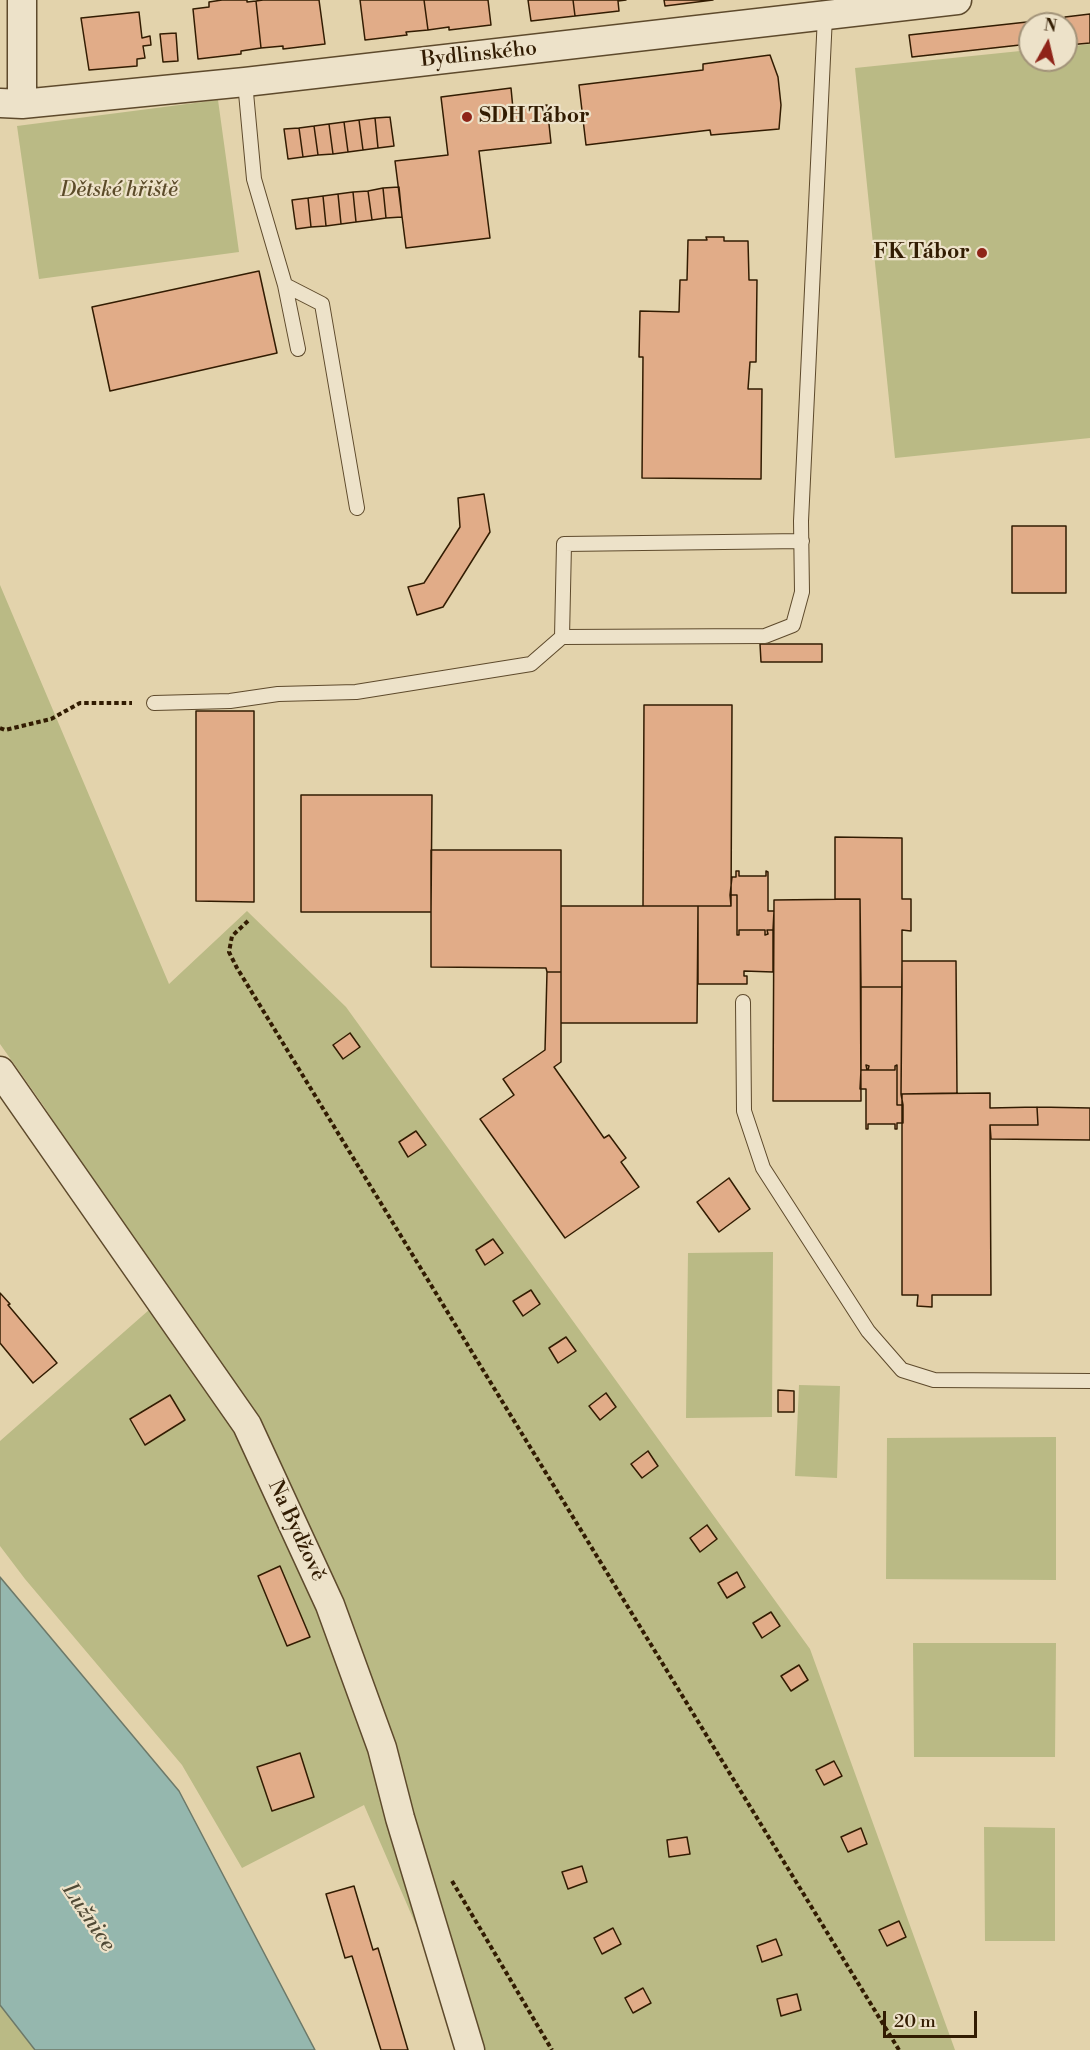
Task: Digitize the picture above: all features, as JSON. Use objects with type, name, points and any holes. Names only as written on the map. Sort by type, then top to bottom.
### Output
[{"type":"street","points":[[11,104],[22,0]]},
{"type":"street","name":"Bydlinského","points":[[11,104],[245,82],[826,8],[957,0]]},
{"type":"street","name":"Na Bydžově","points":[[0,1071],[247,1425],[330,1605],[382,1748],[399,1818],[470,2050]]},
{"type":"lane","points":[[154,703],[230,701],[278,694],[356,692],[531,664],[562,637],[737,638],[765,636],[793,625],[802,592],[802,541],[826,8]]},
{"type":"lane","points":[[245,82],[254,179],[285,285],[298,349]]},
{"type":"lane","points":[[285,285],[322,304],[357,508]]},
{"type":"lane","points":[[562,637],[564,544],[802,541]]},
{"type":"lane","points":[[743,1002],[744,1111],[763,1168],[868,1331],[902,1370],[934,1380],[1090,1381]]},
{"type":"path","points":[[0,728],[4,730],[51,719],[80,703],[154,703]]},
{"type":"path","points":[[248,921],[232,936],[229,952],[237,968],[899,2050]]},
{"type":"path","points":[[449,1876],[552,2050]]},
{"type":"green space","name":"FK Tábor","points":[[1090,44],[1090,438],[895,458],[855,68],[1018,51],[1018,72],[1078,72],[1078,46]]},
{"type":"green space","name":"Dětské hřiště","points":[[218,100],[239,252],[39,279],[17,126]]},
{"type":"green space","points":[[0,585],[169,984],[247,911],[346,1007],[810,1649],[955,2050],[470,2050],[364,1805],[242,1868],[182,1765],[25,1579],[0,1546],[0,1441],[166,1295],[43,1105],[0,1044]]},
{"type":"green space","points":[[773,1252],[772,1417],[686,1418],[688,1253]]},
{"type":"green space","points":[[799,1385],[840,1386],[837,1478],[795,1476]]},
{"type":"green space","points":[[1056,1437],[1056,1580],[886,1579],[887,1438]]},
{"type":"green space","points":[[913,1643],[1056,1643],[1055,1757],[914,1757]]},
{"type":"green space","points":[[984,1827],[1055,1828],[1055,1941],[985,1941]]},
{"type":"green space","points":[[0,2005],[31,2043],[35,2050],[0,2050]]},
{"type":"water","name":"Lužnice","points":[[0,1577],[179,1791],[315,2050],[35,2050],[0,2005]]},
{"type":"building","points":[[319,0],[325,44],[283,49],[283,46],[261,48],[256,1]]},
{"type":"building","points":[[360,0],[424,0],[428,30],[365,40]]},
{"type":"building","points":[[424,0],[488,0],[491,25],[428,30]]},
{"type":"building","points":[[528,0],[573,0],[575,16],[531,21]]},
{"type":"building","points":[[573,0],[626,0],[618,1],[619,11],[575,16]]},
{"type":"building","points":[[664,0],[713,0],[665,6]]},
{"type":"building","points":[[256,1],[261,48],[241,51],[241,54],[198,59],[193,9],[209,7],[209,2]]},
{"type":"building","points":[[139,12],[142,38],[150,36],[151,45],[143,46],[145,58],[137,59],[137,66],[89,70],[81,18]]},
{"type":"building","points":[[1090,14],[1090,43],[1078,44],[1078,15]]},
{"type":"building","points":[[1018,23],[1018,45],[912,57],[909,35]]},
{"type":"building","points":[[176,33],[178,61],[163,62],[160,34]]},
{"type":"building","points":[[770,55],[778,77],[781,105],[779,129],[711,135],[710,130],[586,145],[579,85],[703,70],[703,64]]},
{"type":"building","points":[[511,88],[513,109],[547,105],[551,143],[479,151],[490,238],[406,248],[395,161],[448,155],[441,97]]},
{"type":"building","points":[[390,117],[394,146],[378,148],[375,118]]},
{"type":"building","points":[[375,118],[378,148],[363,150],[359,120]]},
{"type":"building","points":[[359,120],[363,150],[348,152],[344,122]]},
{"type":"building","points":[[344,122],[348,152],[333,154],[329,124]]},
{"type":"building","points":[[329,124],[333,154],[318,155],[314,126]]},
{"type":"building","points":[[314,126],[318,155],[303,157],[299,128]]},
{"type":"building","points":[[299,128],[303,157],[288,159],[284,129]]},
{"type":"building","points":[[399,187],[402,217],[386,218],[383,188]]},
{"type":"building","points":[[383,188],[386,218],[372,220],[368,191]]},
{"type":"building","points":[[368,191],[372,220],[356,222],[353,192]]},
{"type":"building","points":[[353,192],[356,222],[341,224],[338,194]]},
{"type":"building","points":[[338,194],[341,224],[326,226],[323,196]]},
{"type":"building","points":[[323,196],[326,226],[311,227],[308,198]]},
{"type":"building","points":[[308,198],[311,227],[296,229],[292,200]]},
{"type":"building","points":[[706,237],[724,237],[724,241],[748,241],[749,280],[757,280],[756,362],[750,362],[748,389],[762,389],[761,479],[642,478],[643,357],[639,357],[640,311],[679,312],[680,280],[687,280],[688,240],[707,240]]},
{"type":"building","points":[[259,271],[277,353],[110,391],[92,307]]},
{"type":"building","points":[[484,494],[490,532],[443,607],[417,615],[408,587],[424,583],[460,527],[458,498]]},
{"type":"building","points":[[1012,526],[1066,526],[1066,593],[1012,593]]},
{"type":"building","points":[[760,644],[822,644],[822,662],[761,662]]},
{"type":"building","points":[[644,705],[732,705],[731,906],[643,906]]},
{"type":"building","points":[[196,711],[254,711],[254,902],[196,901]]},
{"type":"building","points":[[301,795],[432,795],[431,912],[301,912]]},
{"type":"building","points":[[835,837],[902,838],[902,899],[911,899],[911,931],[902,930],[902,987],[861,987],[860,899],[835,899]]},
{"type":"building","points":[[431,850],[561,850],[561,972],[547,972],[546,968],[431,967]]},
{"type":"building","points":[[736,871],[739,871],[739,876],[766,876],[766,871],[768,872],[768,911],[774,911],[773,930],[767,930],[768,934],[765,935],[765,930],[739,930],[739,935],[737,935],[737,895],[730,895],[732,877],[736,877]]},
{"type":"building","points":[[730,895],[737,895],[737,935],[739,935],[739,930],[765,930],[765,935],[768,934],[767,930],[773,930],[773,972],[744,971],[747,984],[698,984],[698,906],[731,906]]},
{"type":"building","points":[[860,899],[861,1101],[773,1101],[774,900]]},
{"type":"building","points":[[561,906],[698,906],[697,1023],[561,1023]]},
{"type":"building","points":[[902,961],[956,961],[957,1093],[901,1094]]},
{"type":"building","points":[[547,972],[561,972],[561,1062],[554,1067],[604,1138],[609,1135],[626,1158],[621,1162],[639,1187],[565,1238],[480,1119],[514,1095],[503,1079],[545,1050]]},
{"type":"building","points":[[861,987],[902,987],[901,1094],[903,1105],[897,1105],[897,1065],[895,1070],[868,1070],[869,1066],[866,1065],[867,1070],[861,1070]]},
{"type":"building","points":[[350,1033],[360,1047],[343,1059],[333,1045]]},
{"type":"building","points":[[866,1065],[869,1066],[868,1070],[895,1070],[897,1065],[897,1105],[903,1105],[903,1123],[897,1123],[897,1129],[895,1129],[895,1124],[868,1124],[868,1129],[866,1129],[866,1089],[860,1089],[861,1070],[867,1070]]},
{"type":"building","points":[[990,1093],[990,1108],[1037,1107],[1038,1125],[990,1125],[991,1295],[932,1295],[932,1307],[917,1306],[918,1295],[902,1295],[902,1094]]},
{"type":"building","points":[[1037,1107],[1090,1108],[1090,1140],[991,1139],[990,1125],[1038,1125]]},
{"type":"building","points":[[416,1131],[426,1145],[408,1157],[399,1142]]},
{"type":"building","points":[[729,1178],[750,1209],[719,1232],[697,1202]]},
{"type":"building","points":[[493,1239],[503,1253],[485,1265],[476,1250]]},
{"type":"building","points":[[531,1290],[540,1304],[523,1316],[513,1301]]},
{"type":"building","points":[[0,1293],[57,1363],[33,1383],[0,1343]]},
{"type":"building","points":[[566,1337],[576,1351],[558,1363],[549,1348]]},
{"type":"building","points":[[778,1390],[794,1391],[794,1412],[778,1412]]},
{"type":"building","points":[[606,1393],[616,1407],[600,1420],[589,1406]]},
{"type":"building","points":[[170,1395],[185,1420],[145,1445],[130,1419]]},
{"type":"building","points":[[648,1451],[658,1466],[642,1478],[631,1464]]},
{"type":"building","points":[[707,1525],[717,1539],[700,1552],[690,1538]]},
{"type":"building","points":[[280,1566],[310,1637],[287,1646],[258,1576]]},
{"type":"building","points":[[737,1572],[745,1587],[727,1598],[718,1583]]},
{"type":"building","points":[[771,1612],[780,1626],[762,1638],[753,1623]]},
{"type":"building","points":[[799,1665],[808,1680],[791,1691],[781,1676]]},
{"type":"building","points":[[300,1753],[314,1797],[272,1811],[257,1767]]},
{"type":"building","points":[[834,1761],[842,1776],[824,1785],[816,1770]]},
{"type":"building","points":[[861,1828],[867,1844],[848,1852],[841,1837]]},
{"type":"building","points":[[687,1837],[690,1854],[669,1857],[667,1840]]},
{"type":"building","points":[[582,1866],[587,1882],[568,1889],[562,1872]]},
{"type":"building","points":[[354,1886],[373,1950],[378,1948],[408,2050],[381,2050],[352,1956],[345,1958],[326,1894]]},
{"type":"building","points":[[899,1921],[906,1937],[887,1946],[879,1930]]},
{"type":"building","points":[[613,1928],[621,1944],[602,1954],[594,1938]]},
{"type":"building","points":[[776,1939],[782,1955],[762,1962],[757,1946]]},
{"type":"building","points":[[643,1988],[651,2003],[633,2013],[625,1998]]},
{"type":"building","points":[[797,1994],[801,2010],[781,2016],[777,1999]]},
{"type":"place","name":"SDH Tábor","points":[[467,117]]},
{"type":"place","name":"FK Tábor","points":[[982,253]]}]
